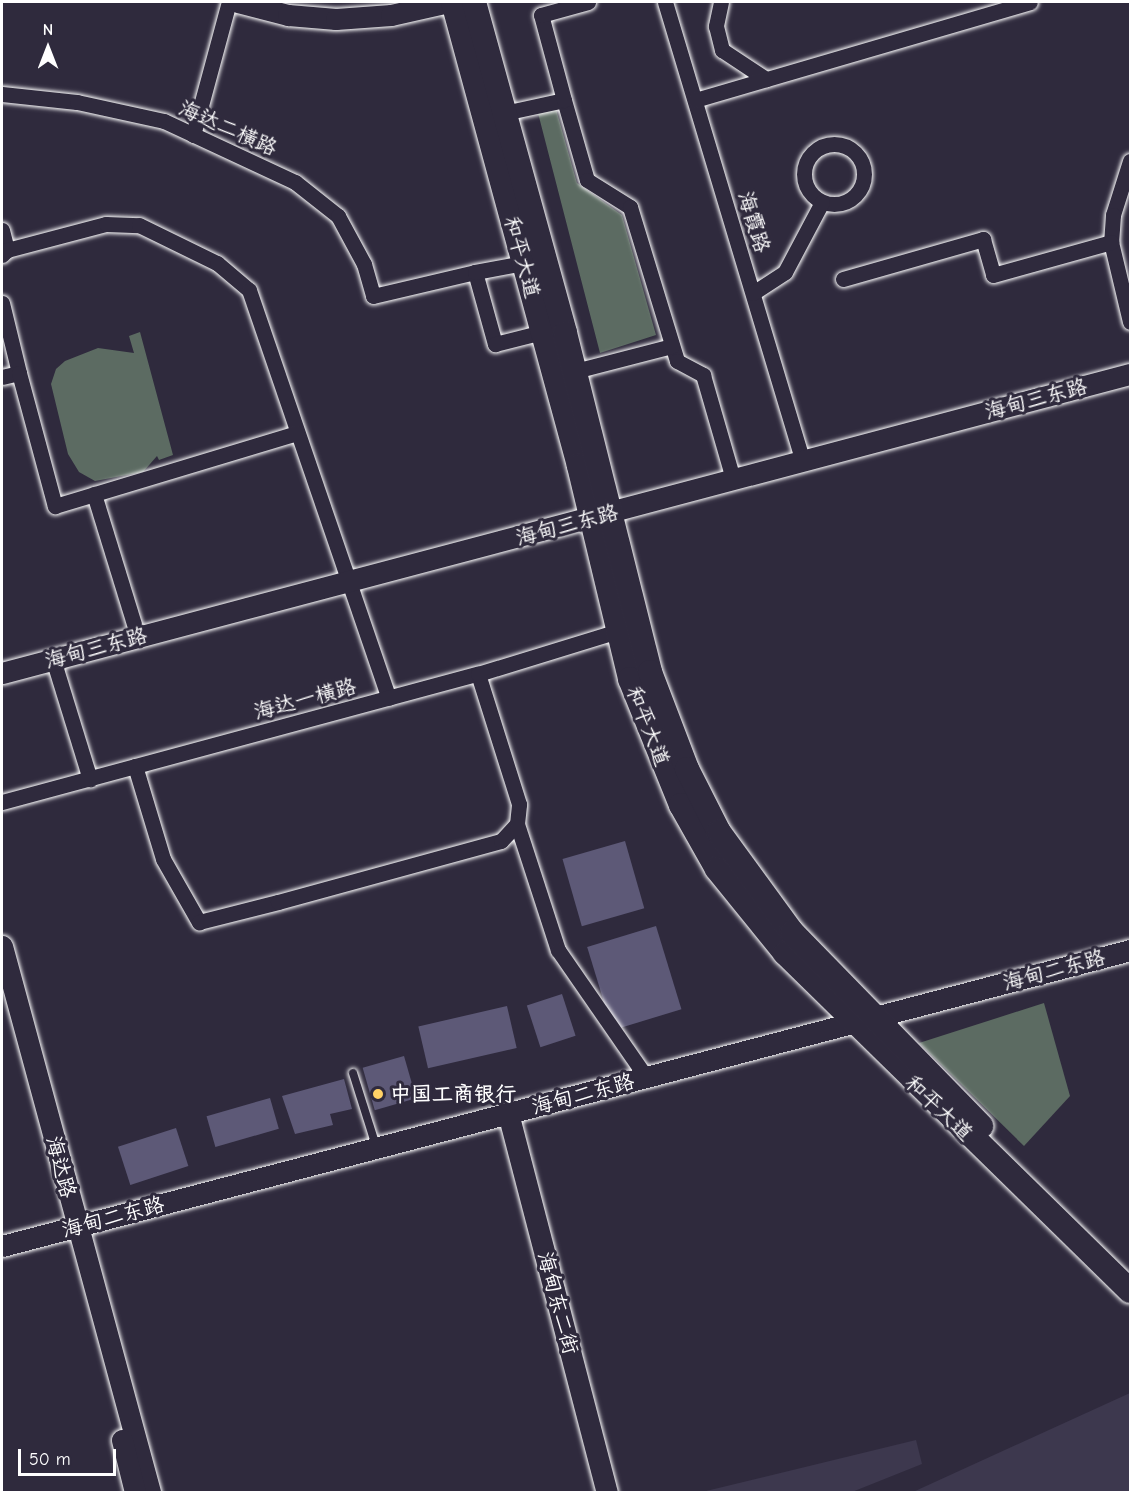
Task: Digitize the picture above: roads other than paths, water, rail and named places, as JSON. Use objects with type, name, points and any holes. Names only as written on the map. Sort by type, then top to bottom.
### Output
[{"type":"main road","points":[[238,2],[288,15],[336,19],[385,16],[448,2]]},
{"type":"main road","points":[[289,2],[354,6],[396,2]]},
{"type":"main road","name":"和平大道","points":[[453,2],[542,332],[650,672],[699,795],[719,832],[777,914],[868,1025]]},
{"type":"main road","name":"和平大道","points":[[474,2],[575,371],[618,631],[657,751],[710,857],[777,945],[868,1025],[1130,1287]]},
{"type":"main road","points":[[2,659],[134,624],[346,576],[1131,367]]},
{"type":"main road","name":"海甸三东路","points":[[598,510],[1131,374]]},
{"type":"main road","name":"海甸三东路","points":[[2,673],[346,576]]},
{"type":"main road","name":"海达路","points":[[2,946],[135,1492]]},
{"type":"main road","name":"海甸二东路","points":[[2,1246],[73,1232],[868,1025],[1131,950]]},
{"type":"main road","name":"海甸二东路","points":[[507,1118],[646,1077],[1131,963]]},
{"type":"main road","name":"海达路","points":[[2,978],[73,1232],[150,1492]]},
{"type":"main road","name":"海甸东二街","points":[[507,1118],[602,1492]]},
{"type":"main road","name":"海甸东二街","points":[[507,1118],[608,1492]]},
{"type":"main road","name":"海甸二东路","points":[[2,1256],[73,1232]]},
{"type":"street","points":[[193,135],[229,2]]},
{"type":"street","points":[[588,2],[541,15],[587,180],[630,207],[677,362],[703,375],[731,472]]},
{"type":"street","name":"海霞路","points":[[665,2],[801,454]]},
{"type":"street","points":[[721,2],[716,26],[722,50],[766,79]]},
{"type":"street","points":[[695,100],[1030,2]]},
{"type":"street","name":"海达二横路","points":[[2,94],[77,102],[164,121],[295,182],[338,216],[364,264],[373,296],[475,272]]},
{"type":"street","points":[[504,113],[564,100]]},
{"type":"street","points":[[825,145],[846,146],[861,158],[863,186],[841,204],[822,202],[804,178],[808,158],[825,145]]},
{"type":"street","points":[[1131,160],[1113,215],[1111,242],[1131,322]]},
{"type":"street","points":[[753,293],[785,272],[822,202]]},
{"type":"street","points":[[2,230],[4,252],[106,224],[139,225],[217,263],[249,290],[389,698]]},
{"type":"street","points":[[843,279],[983,239],[993,275],[1111,242]]},
{"type":"street","points":[[524,263],[475,272],[495,344],[542,332]]},
{"type":"street","points":[[2,303],[55,506],[297,433]]},
{"type":"street","points":[[575,371],[672,346]]},
{"type":"street","points":[[2,377],[19,373]]},
{"type":"street","points":[[94,494],[134,624]]},
{"type":"street","name":"海达一横路","points":[[2,802],[478,674],[618,631]]},
{"type":"street","points":[[53,659],[90,778]]},
{"type":"street","points":[[478,674],[519,804],[517,824],[558,950],[646,1077]]},
{"type":"street","points":[[135,766],[163,859],[178,892],[199,922],[501,841],[517,824]]},
{"type":"lane","points":[[353,1073],[378,1152]]},
{"type":"place","name":"中国工商银行","points":[[378,1094]]}]
